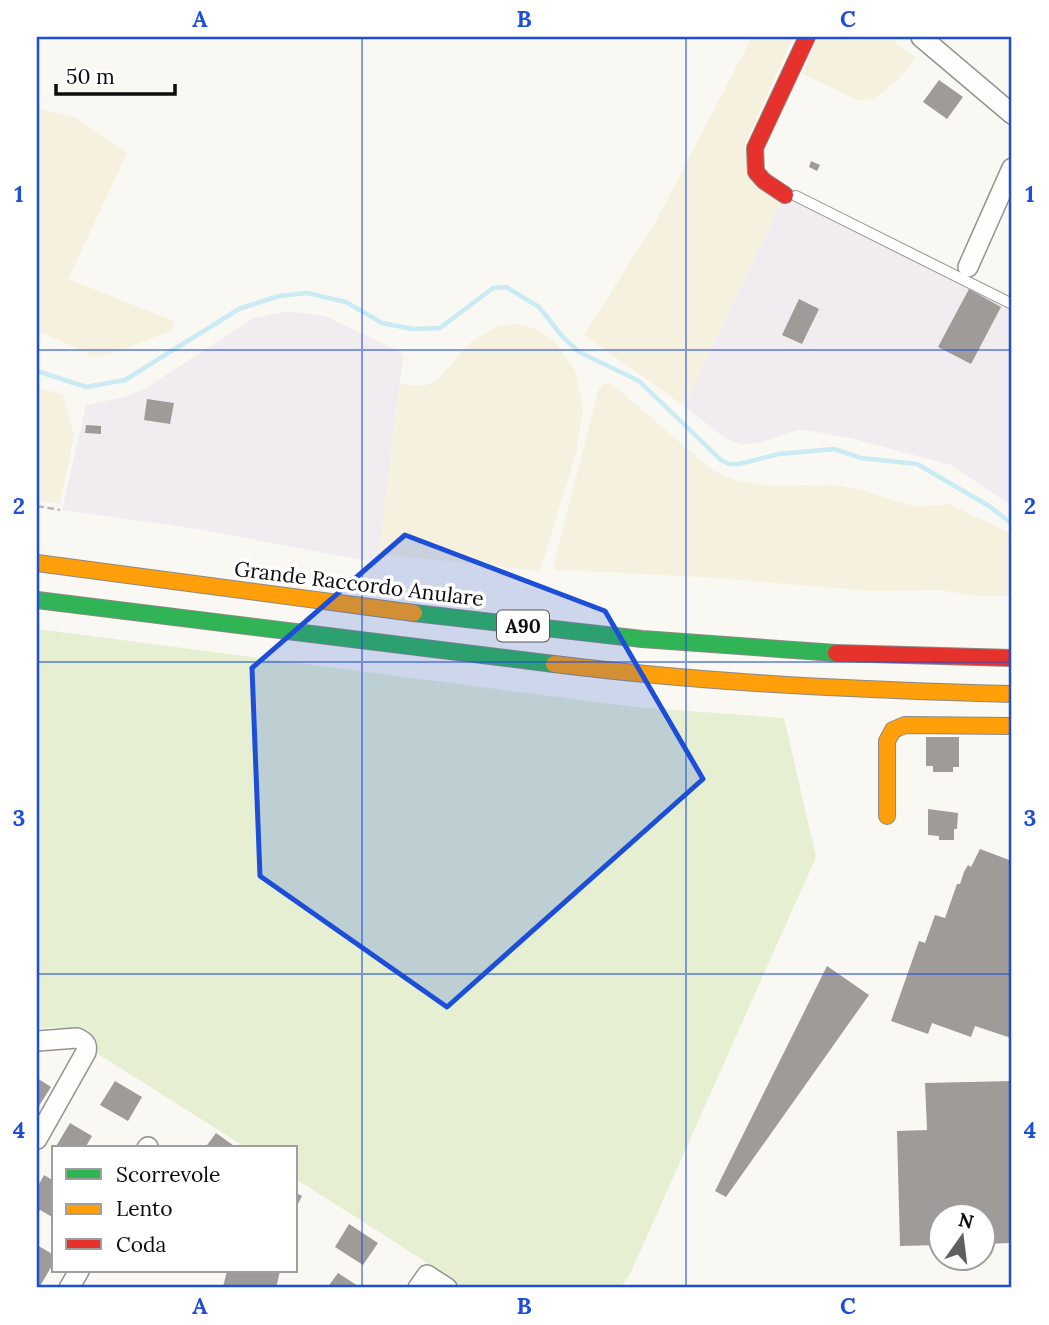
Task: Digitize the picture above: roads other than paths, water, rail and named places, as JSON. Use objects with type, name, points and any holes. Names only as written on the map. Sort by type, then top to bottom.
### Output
[{"type":"main road","points":[[790,196],[758,177],[752,164],[755,148],[807,37]]},
{"type":"main road","name":"Grande Raccordo Anulare","points":[[37,563],[512,625],[641,639],[914,657],[1012,658]]},
{"type":"main road","name":"A90","points":[[37,600],[639,675],[834,689],[1012,694]]},
{"type":"main road","points":[[887,816],[887,746],[891,731],[905,725],[1012,726]]},
{"type":"street","points":[[921,37],[1012,114]]},
{"type":"street","points":[[968,267],[1012,168]]},
{"type":"street","points":[[37,1041],[77,1038],[83,1040],[87,1046],[37,1139]]},
{"type":"street","points":[[69,1288],[78,1272]]},
{"type":"street","points":[[418,1288],[427,1275],[447,1288]]},
{"type":"lane","points":[[790,196],[1012,304]]},
{"type":"waterway","points":[[37,371],[86,387],[125,380],[239,309],[279,296],[307,293],[346,302],[382,323],[413,329],[440,328],[493,288],[506,287],[539,307],[579,352],[639,381],[721,460],[729,464],[779,454],[834,449],[861,458],[917,464],[989,506],[1012,524]]}]
